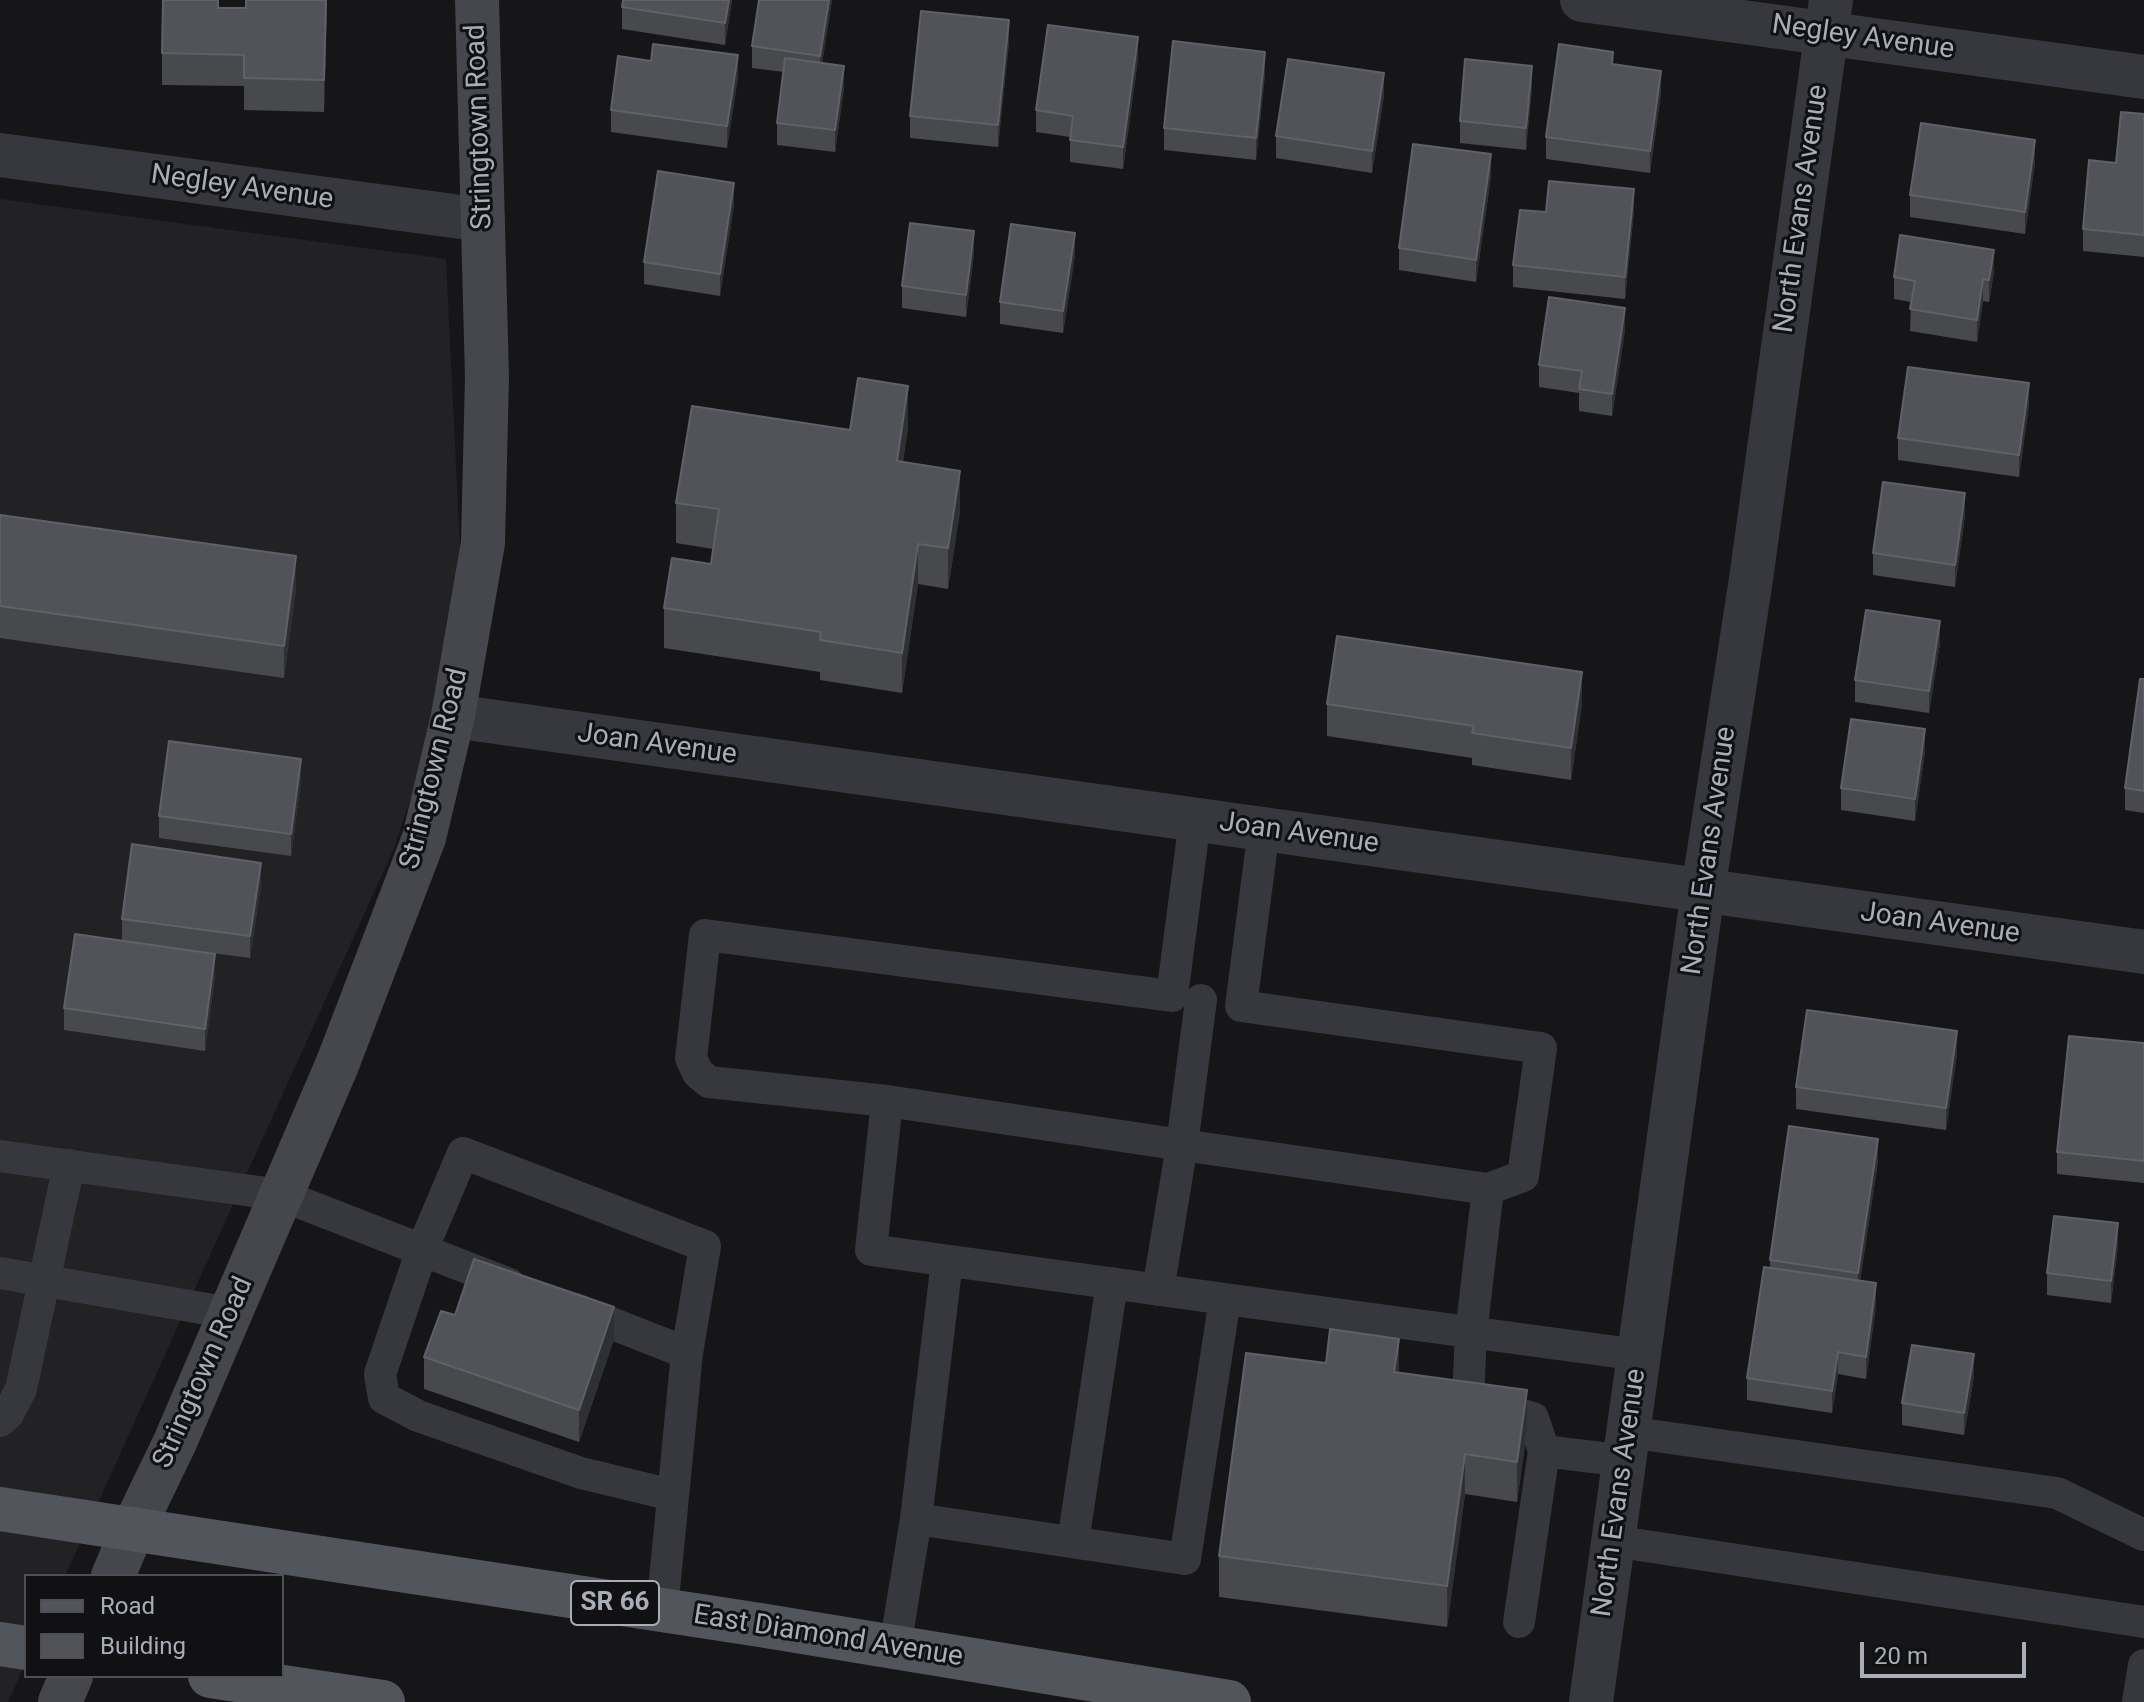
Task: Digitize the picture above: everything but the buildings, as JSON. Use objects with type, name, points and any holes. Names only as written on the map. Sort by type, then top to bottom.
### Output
[{"type":"main road","name":"Stringtown Road","points":[[114,1574],[175,1442],[337,1065],[424,838],[453,716],[483,543],[487,377],[477,0]]},
{"type":"main road","name":"East Diamond Avenue","points":[[0,1509],[662,1610],[1229,1702]]},
{"type":"main road","points":[[0,1644],[24,1648]]},
{"type":"main road","points":[[60,1702],[70,1678]]},
{"type":"main road","points":[[223,1678],[383,1702]]},
{"type":"street","name":"Negley Avenue","points":[[1582,0],[1829,16],[2144,77]]},
{"type":"street","name":"North Evans Avenue","points":[[1591,1702],[1703,890],[1751,579],[1829,16]]},
{"type":"street","name":"Negley Avenue","points":[[0,155],[483,220]]},
{"type":"street","name":"Joan Avenue","points":[[453,716],[2144,952]]},
{"type":"lane","points":[[1158,1290],[1182,1145],[1195,820]]},
{"type":"lane","points":[[1241,1006],[1264,829]]},
{"type":"lane","points":[[705,935],[1187,998],[1541,1048],[1523,1176],[1488,1189],[887,1101],[709,1082],[698,1073],[691,1058],[705,935]]},
{"type":"lane","points":[[887,1101],[871,1250],[1639,1355]]},
{"type":"lane","points":[[662,1610],[687,1353],[705,1246],[463,1153],[422,1250],[380,1374],[384,1398],[418,1416],[581,1473],[672,1495]]},
{"type":"lane","points":[[0,1156],[281,1195],[687,1353]]},
{"type":"lane","points":[[0,1421],[8,1414],[21,1389],[13,1362],[45,1281],[69,1165]]},
{"type":"lane","points":[[1488,1189],[1471,1333],[1468,1399],[1533,1418],[1544,1451],[1519,1622]]},
{"type":"lane","points":[[895,1647],[916,1519],[947,1261]]},
{"type":"lane","points":[[0,1273],[230,1313]]},
{"type":"lane","points":[[1073,1542],[1112,1283]]},
{"type":"lane","points":[[916,1519],[1185,1559],[1225,1299]]},
{"type":"lane","points":[[1544,1451],[1626,1447],[2057,1493],[2144,1535]]},
{"type":"lane","points":[[1613,1541],[2144,1622]]},
{"type":"lane","points":[[2138,1702],[2144,1665]]},
{"type":"shaded area","points":[[0,199],[446,259],[460,548],[437,719],[394,848],[66,1574],[24,1574],[24,1666],[8,1702],[0,1702]]}]
